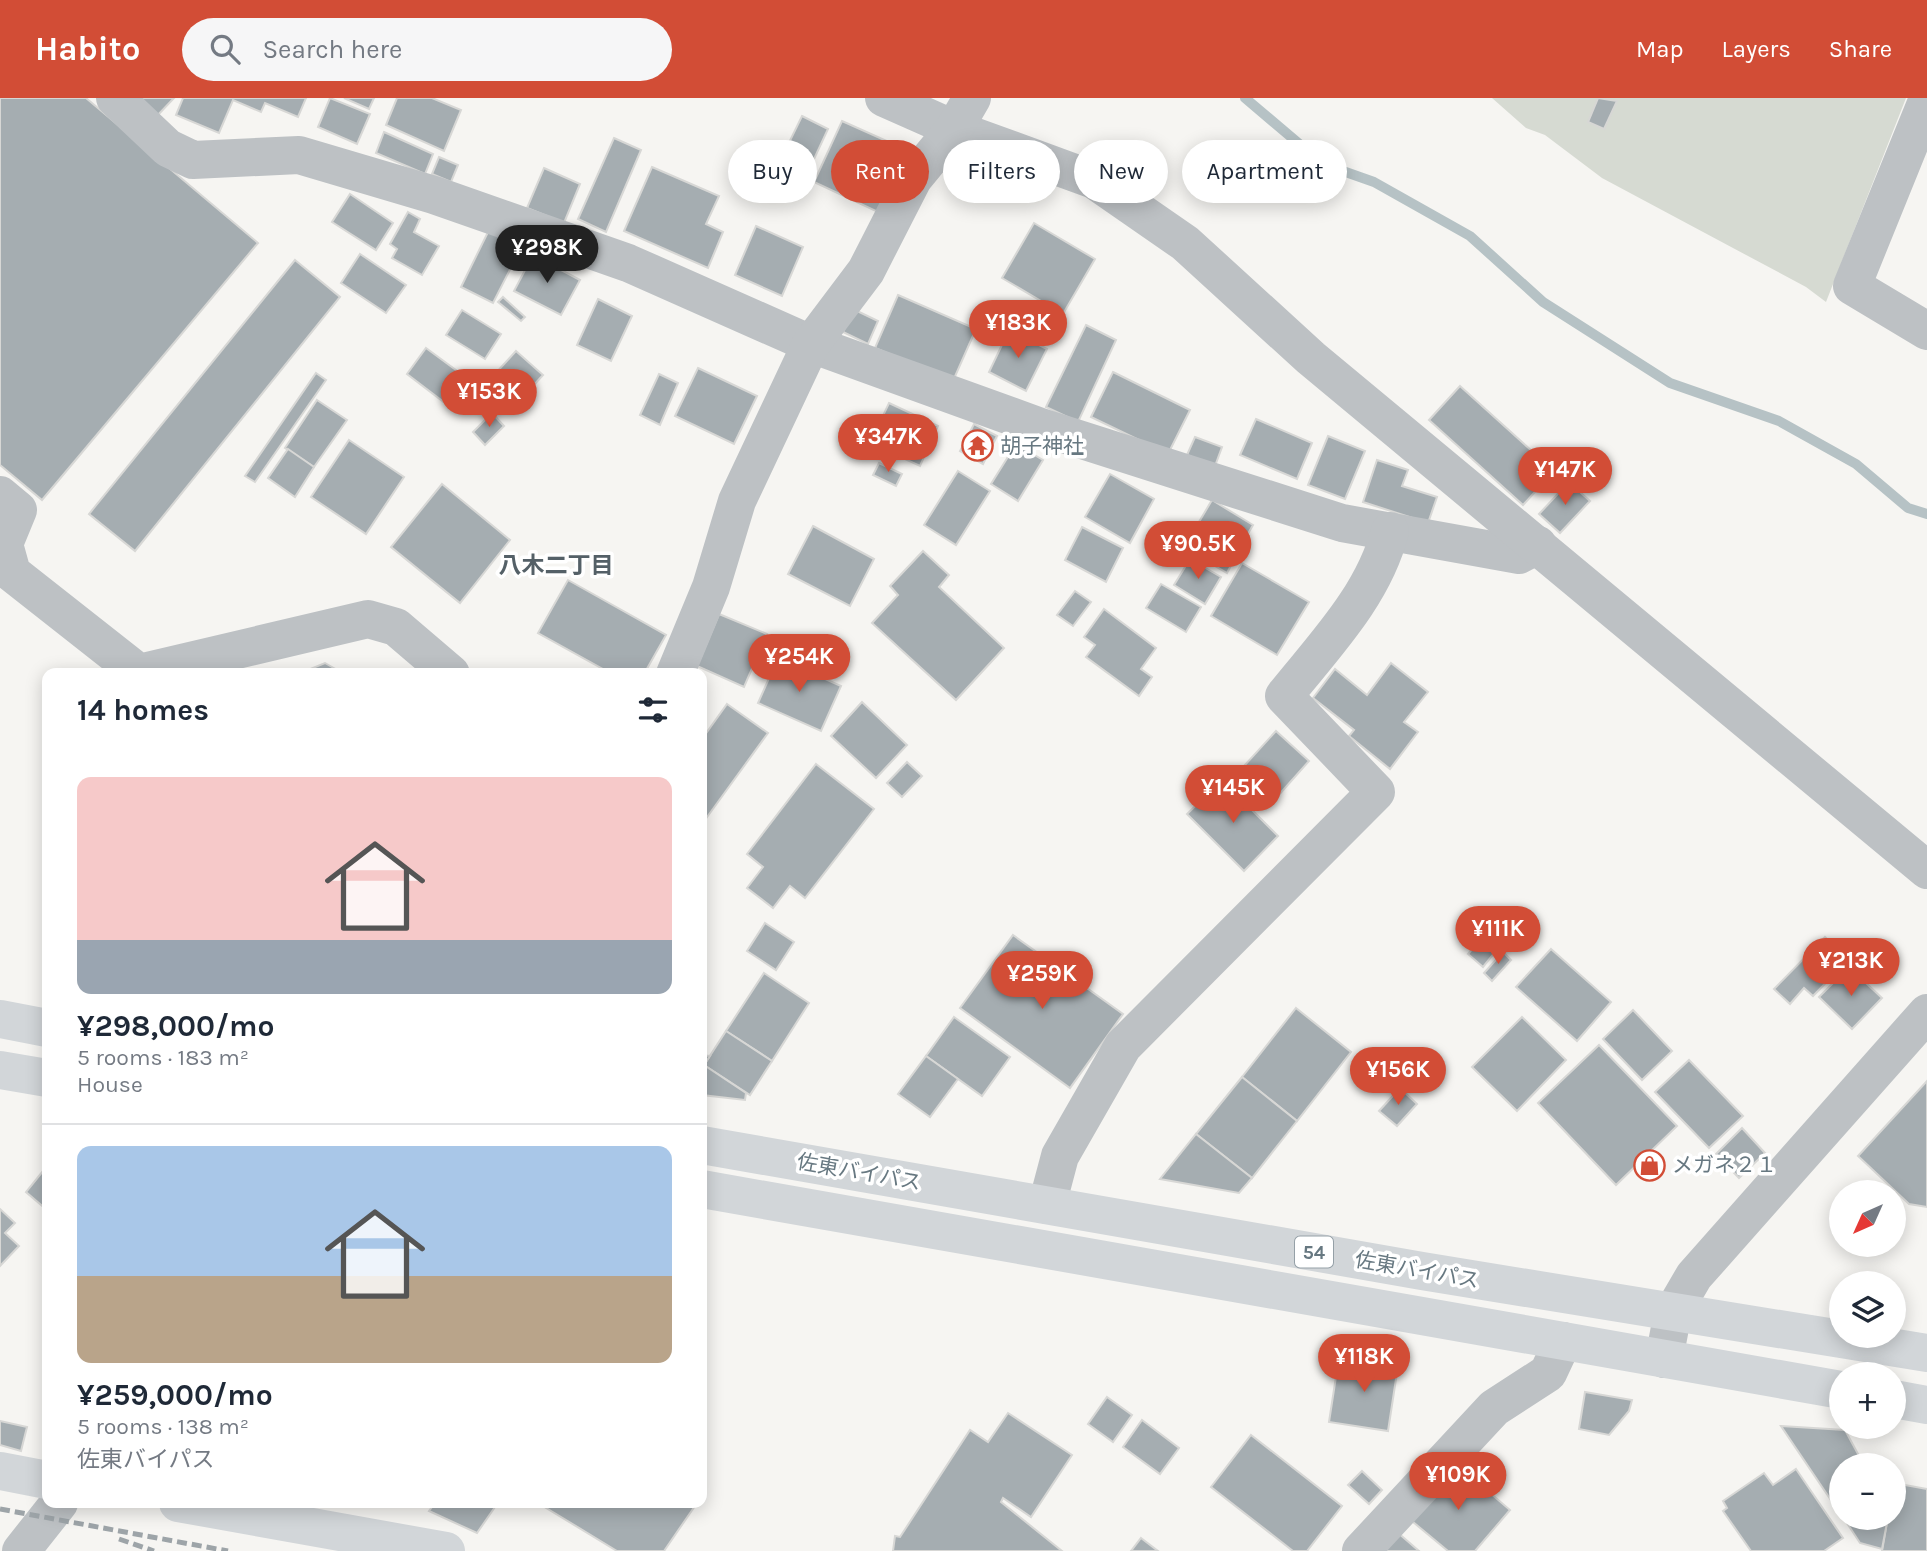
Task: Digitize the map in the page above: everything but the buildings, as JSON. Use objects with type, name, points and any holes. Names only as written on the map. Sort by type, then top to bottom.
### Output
[{"type":"main road","points":[[0,1019],[42,1027]]},
{"type":"main road","points":[[0,1070],[42,1076]]},
{"type":"main road","name":"佐東バイパス","points":[[707,1146],[1927,1353]]},
{"type":"main road","name":"54","points":[[707,1190],[1829,1388]]},
{"type":"main road","points":[[1906,1401],[1927,1405]]},
{"type":"main road","points":[[0,1471],[42,1479]]},
{"type":"main road","points":[[206,1508],[446,1551]]},
{"type":"street","points":[[115,98],[168,148],[193,160],[299,155],[434,195],[628,262],[811,344],[1041,427],[1342,523],[1519,555],[1538,545]]},
{"type":"street","points":[[884,98],[963,113],[1094,180],[1185,243],[1311,358],[1927,870]]},
{"type":"street","points":[[1927,101],[1852,286],[1927,331]]},
{"type":"street","points":[[677,668],[711,587],[737,501],[811,344],[866,271],[912,179],[963,113]]},
{"type":"street","points":[[0,495],[18,510],[2,547],[12,573],[133,668]]},
{"type":"street","points":[[1047,1205],[1060,1156],[1123,1046],[1376,792],[1284,696],[1356,606],[1386,546],[1390,531]]},
{"type":"street","points":[[160,668],[368,619],[396,627],[444,668]]},
{"type":"street","points":[[1664,1359],[1673,1312],[1693,1276],[1927,1013]]},
{"type":"street","points":[[1361,1551],[1494,1408],[1548,1373],[1563,1341]]},
{"type":"street","points":[[21,1551],[55,1508]]},
{"type":"shaded area","points":[[1492,98],[1906,98],[1826,302],[1806,287],[1602,178],[1545,135],[1526,128]]},
{"type":"waterway","points":[[1245,98],[1323,164],[1374,182],[1470,236],[1543,302],[1670,383],[1779,421],[1856,464],[1908,508],[1927,514]]},
{"type":"railway","points":[[0,1509],[228,1551]]},
{"type":"railway","points":[[119,1539],[154,1551]]},
{"type":"place","name":"胡子神社","points":[[977,446]]},
{"type":"place","name":"メガネ２１","points":[[1649,1165]]},
{"type":"district","name":"八木二丁目","points":[[556,565]]}]
